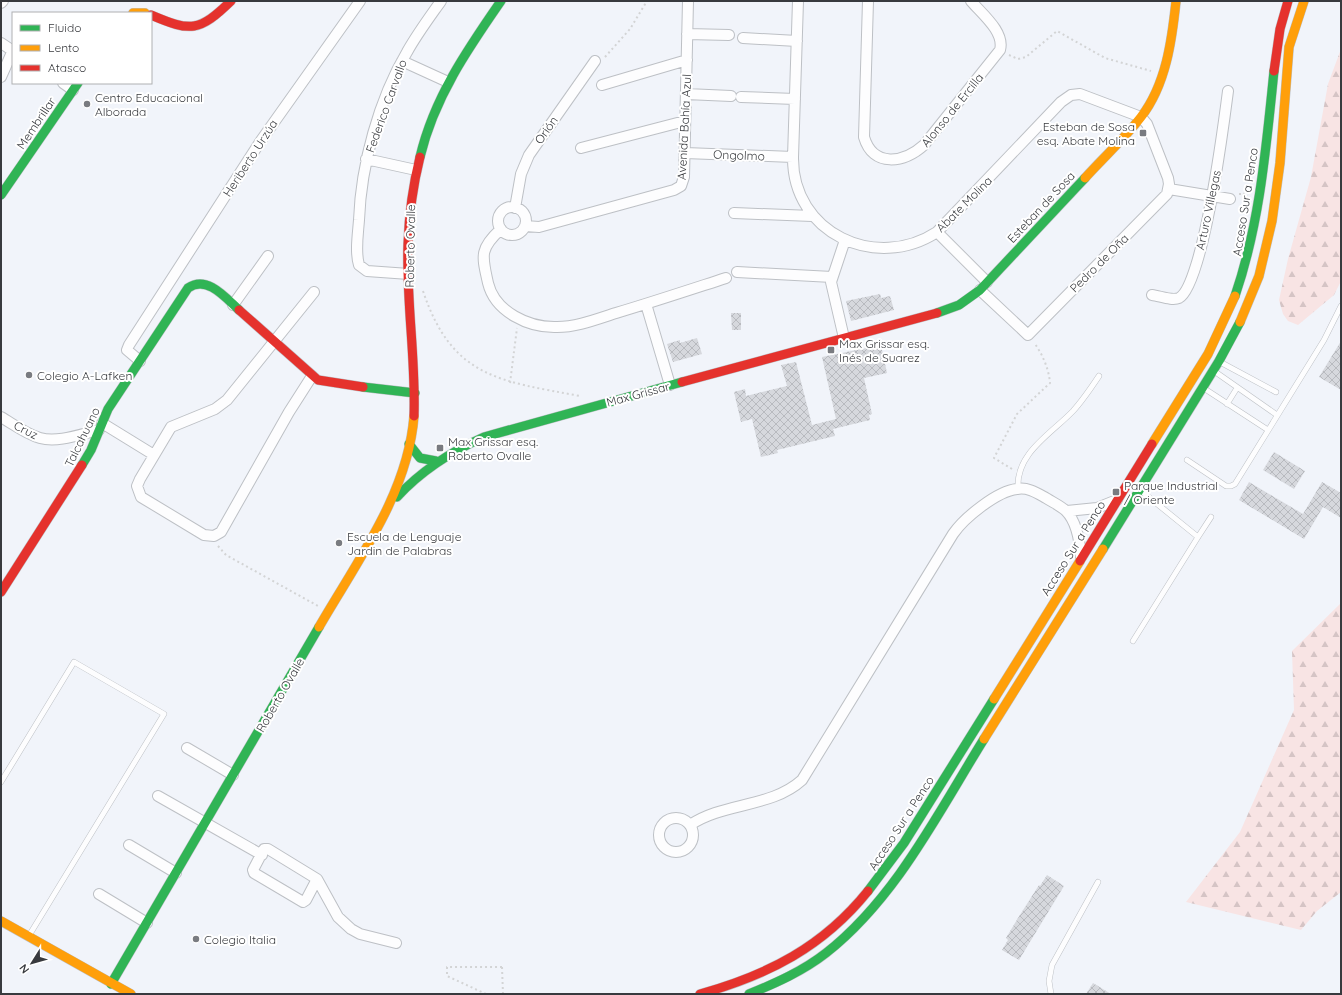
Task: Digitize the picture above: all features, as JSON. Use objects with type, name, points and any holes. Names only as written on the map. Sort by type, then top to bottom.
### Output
[{"type":"street","points":[[152,15],[185,28],[199,27],[212,20],[231,1]]},
{"type":"street","name":"Heriberto Urzúa","points":[[140,361],[127,350],[260,142],[360,1]]},
{"type":"street","name":"Federico Carvallo","points":[[409,274],[367,271],[359,266],[359,208],[366,159],[381,112],[402,61],[440,1]]},
{"type":"street","name":"Avenida Bahía Azul","points":[[501,229],[512,235],[518,233],[525,226],[539,227],[674,190],[681,186],[683,181],[685,153],[688,1]]},
{"type":"street","name":"Abate Molina","points":[[798,1],[793,157],[794,180],[797,191],[812,216],[827,229],[845,240],[873,247],[893,247],[913,244],[937,232],[1065,98],[1075,94],[1084,95],[1141,117]]},
{"type":"street","name":"Alonso de Ercilla","points":[[868,1],[864,137],[869,148],[882,158],[893,160],[905,158],[924,145],[1000,50]]},
{"type":"street","points":[[971,1],[999,34],[1001,42],[1000,50]]},
{"type":"street","name":"Acceso Sur a Penco","points":[[700,994],[747,980],[795,957],[828,933],[870,889],[904,843],[1208,354],[1227,318],[1250,255],[1261,198],[1277,46],[1288,1]]},
{"type":"street","points":[[749,994],[788,976],[823,954],[854,930],[880,901],[915,850],[1219,361],[1254,289],[1267,242],[1277,178],[1289,47],[1294,25],[1304,1]]},
{"type":"street","name":"Roberto Ovalle","points":[[111,984],[390,504],[402,476],[414,419],[409,274],[409,222],[416,170],[428,129],[448,82],[499,2]]},
{"type":"street","name":"Esteban de Sosa","points":[[844,338],[944,311],[960,304],[980,290],[1141,117],[1151,102],[1162,73],[1176,5]]},
{"type":"street","points":[[687,34],[729,34]]},
{"type":"street","points":[[743,38],[796,42]]},
{"type":"street","points":[[1,43],[12,49]]},
{"type":"street","points":[[1,78],[12,52]]},
{"type":"street","points":[[602,85],[687,60]]},
{"type":"street","points":[[402,61],[448,82]]},
{"type":"street","name":"Orión","points":[[515,208],[521,174],[529,155],[595,61]]},
{"type":"street","name":"Membrillar","points":[[1,196],[76,86]]},
{"type":"street","name":"Arturo Villegas","points":[[1152,295],[1176,299],[1184,294],[1199,255],[1213,196],[1228,91]]},
{"type":"street","points":[[686,94],[795,99]]},
{"type":"street","points":[[1141,117],[1149,128],[1168,178],[1169,189],[1230,199]]},
{"type":"street","points":[[582,148],[685,121]]},
{"type":"street","name":"Ongolmo","points":[[685,153],[793,157]]},
{"type":"street","points":[[366,159],[416,170]]},
{"type":"street","name":"Pedro de Oña","points":[[980,290],[1028,335],[1164,197],[1169,189]]},
{"type":"street","points":[[525,226],[524,215],[515,208],[509,208],[501,213],[498,223],[501,229],[487,242],[484,251],[488,281],[491,292],[499,305],[518,317],[539,326],[566,327],[646,304],[726,278]]},
{"type":"street","points":[[734,213],[812,216]]},
{"type":"street","points":[[937,232],[987,282]]},
{"type":"street","points":[[844,338],[833,292],[832,277],[845,240]]},
{"type":"street","points":[[268,256],[233,305],[318,380],[329,383],[414,393]]},
{"type":"street","points":[[737,272],[832,277]]},
{"type":"street","name":"Talcahuano","points":[[1,592],[80,469],[91,450],[108,409],[184,292],[192,285],[206,284],[217,290],[233,305]]},
{"type":"street","points":[[312,376],[289,412],[224,529],[214,536],[204,535],[141,497],[138,490],[138,482],[171,427],[215,409],[227,400],[314,292]]},
{"type":"street","points":[[646,304],[670,385]]},
{"type":"street","points":[[146,319],[160,329]]},
{"type":"street","name":"Max Grissar","points":[[390,504],[411,481],[436,461],[470,442],[498,432],[844,338]]},
{"type":"street","name":"Cruz","points":[[1,417],[34,436],[46,439],[57,439],[100,426]]},
{"type":"street","points":[[100,426],[154,455]]},
{"type":"street","points":[[409,444],[420,458],[436,461]]},
{"type":"street","points":[[690,825],[713,813],[782,794],[802,780],[957,529],[967,518],[990,502],[1006,492],[1018,488],[1037,493],[1067,511],[1078,534],[1081,558]]},
{"type":"street","points":[[1067,511],[1096,508],[1118,500]]},
{"type":"street","points":[[187,748],[233,775]]},
{"type":"street","points":[[158,796],[262,855]]},
{"type":"street","points":[[129,845],[176,873]]},
{"type":"street","points":[[317,880],[306,900],[301,902],[254,873],[253,870],[265,849],[268,849],[317,880],[338,917],[346,926],[360,934],[396,943]]},
{"type":"street","points":[[99,894],[147,923]]},
{"type":"street","points":[[1,921],[131,994]]},
{"type":"street","points":[[110,994],[111,984]]},
{"type":"lane","points":[[1187,460],[1226,486],[1235,484],[1324,340],[1341,306]]},
{"type":"lane","points":[[1219,361],[1276,392]]},
{"type":"lane","points":[[1213,371],[1277,415]]},
{"type":"lane","points":[[1018,488],[1019,473],[1030,453],[1080,403],[1099,376]]},
{"type":"lane","points":[[1202,388],[1268,430]]},
{"type":"lane","points":[[1227,404],[1237,388]]},
{"type":"lane","points":[[1139,489],[1198,536]]},
{"type":"lane","points":[[1133,642],[1198,536],[1212,517]]},
{"type":"lane","points":[[1,782],[74,662],[164,714],[28,937]]},
{"type":"lane","points":[[1051,994],[1049,982],[1052,965],[1098,882]]},
{"type":"path","points":[[595,61],[603,58],[616,46],[630,29],[647,1]]},
{"type":"path","points":[[1000,50],[1014,58],[1026,57],[1057,31],[1105,58],[1162,73]]},
{"type":"path","points":[[1230,199],[1239,201],[1240,193],[1261,198]]},
{"type":"path","points":[[420,285],[434,320],[458,353],[470,363],[488,374],[510,383],[586,398]]},
{"type":"path","points":[[510,383],[518,317]]},
{"type":"path","points":[[1019,473],[994,458],[1017,414],[1050,384],[1050,374],[1039,349]]},
{"type":"path","points":[[214,536],[218,548],[226,555],[328,611]]},
{"type":"path","points":[[486,994],[447,976],[447,967],[502,967],[503,994]]},
{"type":"green space","points":[[1341,49],[1341,281],[1334,295],[1298,325],[1288,321],[1283,314],[1279,300],[1288,259],[1311,177],[1328,84]]},
{"type":"green space","points":[[1341,603],[1341,892],[1317,911],[1301,930],[1186,902],[1240,832],[1294,710],[1292,651]]},
{"type":"building","points":[[880,294],[881,298],[890,296],[894,310],[851,321],[846,301]]},
{"type":"building","points":[[731,313],[741,313],[741,330],[732,330]]},
{"type":"building","points":[[697,338],[702,354],[673,362],[667,344],[680,340],[680,343]]},
{"type":"building","points":[[1341,341],[1341,390],[1319,377]]},
{"type":"building","points":[[881,345],[887,373],[864,378],[872,414],[869,415],[870,420],[833,429],[835,436],[777,450],[778,453],[761,457],[752,419],[741,422],[734,392],[745,389],[746,396],[787,386],[781,365],[796,362],[812,425],[836,419],[822,357]]},
{"type":"building","points":[[1274,452],[1305,471],[1294,489],[1263,470]]},
{"type":"building","points":[[1249,482],[1303,514],[1322,482],[1341,493],[1341,518],[1323,507],[1304,539],[1239,500]]},
{"type":"building","points":[[1047,875],[1064,886],[1019,960],[1002,950],[1008,940],[1006,938],[1018,918]]},
{"type":"building","points":[[1093,983],[1111,994],[1086,994]]},
{"type":"traffic: fast","points":[[420,157],[426,135],[434,115],[453,75],[501,1]]},
{"type":"traffic: fast","points":[[1235,296],[1251,241],[1261,185],[1274,71]]},
{"type":"traffic: fast","points":[[1,195],[77,84]]},
{"type":"traffic: fast","points":[[937,313],[959,305],[980,290],[1085,178]]},
{"type":"traffic: fast","points":[[82,465],[91,450],[108,409],[188,288],[202,284],[209,286],[222,294],[239,310]]},
{"type":"traffic: fast","points":[[1103,549],[1219,361],[1240,322]]},
{"type":"traffic: fast","points":[[397,497],[416,478],[437,462],[484,437],[682,382]]},
{"type":"traffic: fast","points":[[363,387],[415,393]]},
{"type":"traffic: fast","points":[[409,444],[420,458],[436,461]]},
{"type":"traffic: fast","points":[[111,984],[319,627]]},
{"type":"traffic: fast","points":[[868,891],[904,843],[994,699]]},
{"type":"traffic: fast","points":[[749,994],[789,976],[826,953],[851,931],[874,907],[895,881],[914,853],[984,739]]},
{"type":"traffic: slow","points":[[1085,178],[1128,133],[1150,104],[1162,77],[1166,62],[1170,46],[1176,1]]},
{"type":"traffic: slow","points":[[1240,322],[1259,276],[1272,221],[1280,163],[1289,47],[1304,1]]},
{"type":"traffic: slow","points":[[1152,444],[1208,354],[1235,296]]},
{"type":"traffic: slow","points":[[319,627],[364,552],[391,500],[402,473],[410,445],[414,416]]},
{"type":"traffic: slow","points":[[984,739],[1103,549]]},
{"type":"traffic: slow","points":[[994,699],[1080,561]]},
{"type":"traffic: slow","points":[[1,921],[131,994]]},
{"type":"traffic: jam","points":[[152,15],[176,24],[194,26],[211,19],[231,1]]},
{"type":"traffic: jam","points":[[1274,71],[1280,29],[1288,1]]},
{"type":"traffic: jam","points":[[414,416],[414,373],[408,287],[408,244],[409,222],[415,178],[420,157]]},
{"type":"traffic: jam","points":[[239,310],[318,380],[363,387]]},
{"type":"traffic: jam","points":[[682,382],[937,313]]},
{"type":"traffic: jam","points":[[1080,561],[1152,444]]},
{"type":"traffic: jam","points":[[1,592],[82,465]]},
{"type":"traffic: jam","points":[[700,994],[749,978],[793,956],[832,928],[851,911],[868,891]]},
{"type":"place","name":"Centro Educacional Alborada","points":[[87,104]]},
{"type":"place","name":"Esteban de Sosa esq. Abate Molina","points":[[1143,133]]},
{"type":"place","name":"Max Grissar esq. Inés de Suarez","points":[[831,350]]},
{"type":"place","name":"Colegio A-Lafken","points":[[29,375]]},
{"type":"place","name":"Max Grissar esq. Roberto Ovalle","points":[[440,448]]},
{"type":"place","name":"Parque Industrial / Oriente","points":[[1116,492]]},
{"type":"place","name":"Escuela de Lenguaje Jardin de Palabras","points":[[339,543]]},
{"type":"place","name":"Colegio Italia","points":[[196,939]]}]
